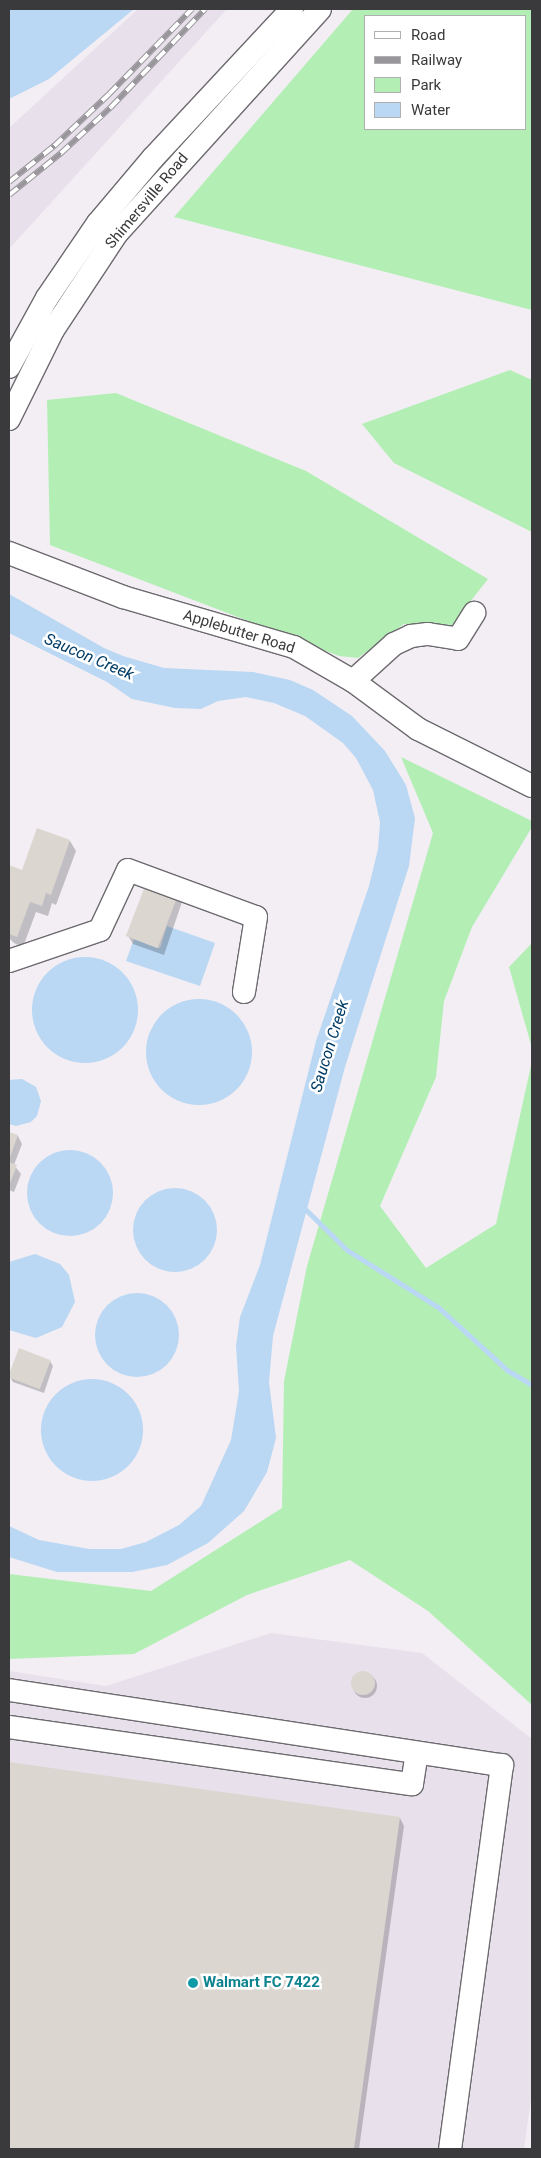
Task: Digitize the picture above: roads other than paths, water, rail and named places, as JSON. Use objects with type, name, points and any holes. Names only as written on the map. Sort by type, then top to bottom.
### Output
[{"type":"street","name":"Shimersville Road","points":[[9,367],[52,290],[104,216],[153,158],[292,9]]},
{"type":"street","name":"Shimersville Road","points":[[9,419],[53,330],[106,248],[154,190],[320,9]]},
{"type":"street","points":[[9,544],[18,557]]},
{"type":"street","name":"Applebutter Road","points":[[18,557],[124,597],[294,647],[353,681],[418,729],[532,786]]},
{"type":"street","points":[[353,681],[394,644],[411,636],[428,634],[458,640],[474,613]]},
{"type":"street","points":[[9,961],[100,930],[128,870],[256,918],[244,992]]},
{"type":"street","points":[[9,1690],[502,1765],[450,2149]]},
{"type":"street","points":[[9,1727],[412,1784],[417,1752]]},
{"type":"water","points":[[9,9],[134,9],[49,79],[9,99]]},
{"type":"water","name":"Saucon Creek","points":[[9,594],[104,648],[123,656],[164,668],[253,672],[290,680],[313,690],[352,716],[385,751],[406,785],[415,818],[409,866],[345,1067],[273,1336],[269,1382],[276,1438],[267,1472],[244,1511],[208,1543],[167,1565],[132,1572],[57,1572],[9,1557],[9,1526],[39,1540],[89,1549],[121,1549],[146,1542],[179,1525],[201,1506],[231,1440],[239,1391],[236,1346],[240,1317],[260,1265],[316,1041],[369,886],[378,849],[380,822],[373,790],[356,758],[343,743],[305,716],[274,703],[246,697],[218,701],[201,709],[175,708],[132,699],[107,682],[9,633]]},
{"type":"water","points":[[167,926],[215,943],[200,986],[126,961],[134,939],[160,948]]},
{"type":"water","points":[[85,957],[105,961],[123,972],[134,990],[138,1010],[134,1030],[123,1048],[105,1059],[85,1063],[65,1059],[47,1048],[36,1030],[32,1010],[36,990],[47,972],[65,961]]},
{"type":"water","points":[[199,999],[219,1003],[236,1015],[248,1032],[252,1052],[248,1072],[236,1089],[219,1101],[199,1105],[179,1101],[162,1089],[150,1072],[146,1052],[150,1032],[162,1015],[179,1003]]},
{"type":"water","points":[[22,1079],[36,1087],[41,1101],[37,1116],[31,1122],[16,1126],[9,1124],[9,1080]]},
{"type":"water","points":[[70,1150],[86,1154],[100,1163],[109,1177],[113,1193],[109,1209],[100,1223],[86,1232],[70,1236],[54,1232],[40,1223],[31,1209],[27,1193],[31,1177],[40,1163],[54,1154]]},
{"type":"water","points":[[175,1188],[191,1191],[205,1200],[214,1214],[217,1230],[214,1246],[205,1260],[191,1269],[175,1272],[159,1269],[145,1260],[136,1246],[133,1230],[136,1214],[145,1200],[159,1191]]},
{"type":"water","points":[[35,1254],[60,1264],[69,1275],[75,1302],[62,1327],[36,1338],[9,1330],[9,1262]]},
{"type":"water","points":[[129,1293],[145,1293],[161,1300],[172,1311],[179,1327],[176,1351],[167,1365],[161,1370],[145,1377],[129,1377],[113,1370],[102,1359],[95,1343],[95,1327],[102,1311],[113,1300]]},
{"type":"water","points":[[92,1379],[112,1383],[128,1394],[139,1410],[143,1430],[139,1450],[128,1466],[112,1477],[92,1481],[72,1477],[56,1466],[45,1450],[41,1430],[45,1410],[56,1394],[72,1383]]},
{"type":"waterway","points":[[301,1205],[347,1250],[438,1307],[507,1370],[532,1385]]},
{"type":"railway","points":[[9,182],[54,146],[109,94],[192,9]]},
{"type":"railway","points":[[9,195],[61,153],[111,107],[205,9]]},
{"type":"place","name":"Walmart FC 7422","points":[[193,1983]]}]
